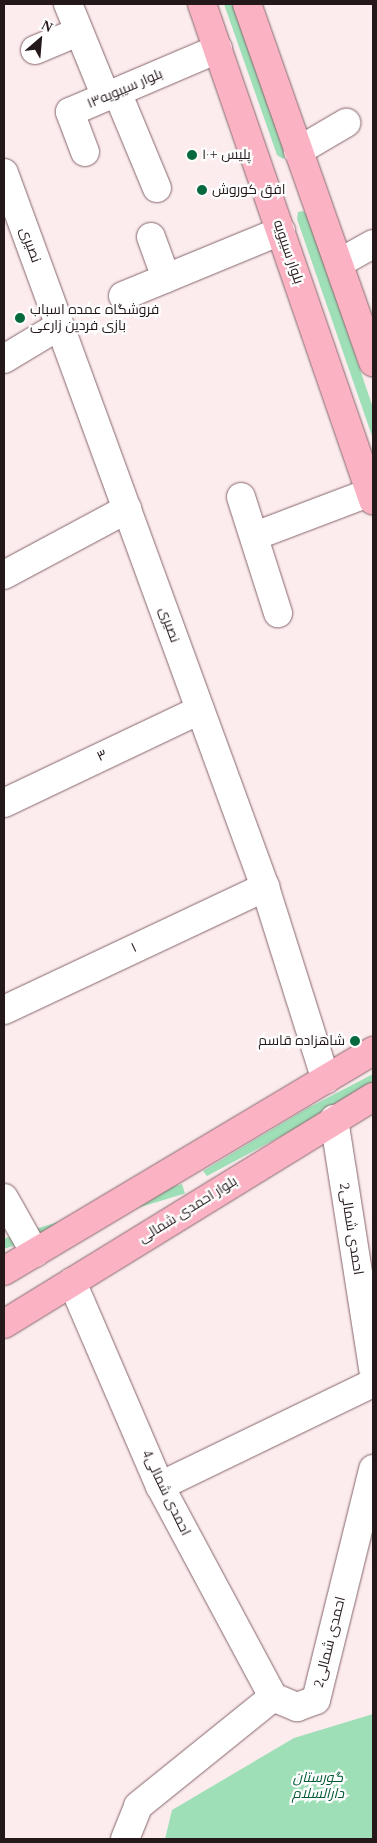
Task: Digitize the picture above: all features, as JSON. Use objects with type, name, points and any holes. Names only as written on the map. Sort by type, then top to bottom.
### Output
[{"type":"main road","name":"بلوار سیبویه","points":[[202,4],[372,496]]},
{"type":"main road","points":[[247,4],[373,362]]},
{"type":"main road","points":[[271,201],[310,186]]},
{"type":"main road","points":[[4,1271],[373,1051]]},
{"type":"main road","name":"بلوار احمدی شمالی","points":[[4,1324],[334,1119],[373,1097]]},
{"type":"street","points":[[68,4],[78,32],[157,188]]},
{"type":"street","points":[[35,50],[78,32]]},
{"type":"street","name":"بلوار سیبویه۱۳","points":[[85,152],[70,112],[218,49]]},
{"type":"street","points":[[298,151],[346,123]]},
{"type":"street","name":"نصیری","points":[[4,173],[265,887],[326,1080]]},
{"type":"street","points":[[123,296],[281,231]]},
{"type":"street","points":[[150,237],[166,278]]},
{"type":"street","points":[[339,263],[373,244]]},
{"type":"street","points":[[4,359],[60,326]]},
{"type":"street","points":[[255,536],[372,496]]},
{"type":"street","points":[[241,497],[278,613]]},
{"type":"street","points":[[4,575],[127,509]]},
{"type":"street","name":"۳","points":[[4,803],[200,710]]},
{"type":"street","name":"۱","points":[[4,1010],[265,887]]},
{"type":"street","name":"2احمدی شمالی","points":[[334,1119],[373,1369]]},
{"type":"street","points":[[4,1198],[35,1253]]},
{"type":"street","name":"4احمدی شمالی","points":[[72,1282],[160,1486],[273,1697]]},
{"type":"street","points":[[160,1486],[373,1383]]},
{"type":"street","name":"2احمدی شمالی","points":[[273,1697],[297,1707],[316,1700],[373,1469]]},
{"type":"street","points":[[125,1839],[138,1806],[273,1697]]},
{"type":"green space","points":[[224,4],[234,4],[286,155],[283,159],[277,155]]},
{"type":"green space","points":[[303,211],[308,215],[373,408],[373,439],[297,219],[298,212]]},
{"type":"green space","points":[[373,1074],[373,1087],[207,1176],[203,1171],[306,1109]]},
{"type":"green space","points":[[182,1184],[185,1194],[4,1249],[4,1238]]},
{"type":"green space","name":"گورستان دارالسلام","points":[[373,1714],[373,1839],[165,1839],[172,1810],[294,1738]]},
{"type":"place","name":"پلیس +۱۰","points":[[192,155]]},
{"type":"place","name":"افق کوروش","points":[[202,190]]},
{"type":"place","name":"فروشگاه عمده اسباب بازی فردین زارعی","points":[[20,318]]},
{"type":"place","name":"شاهزاده قاسم","points":[[355,1041]]}]
